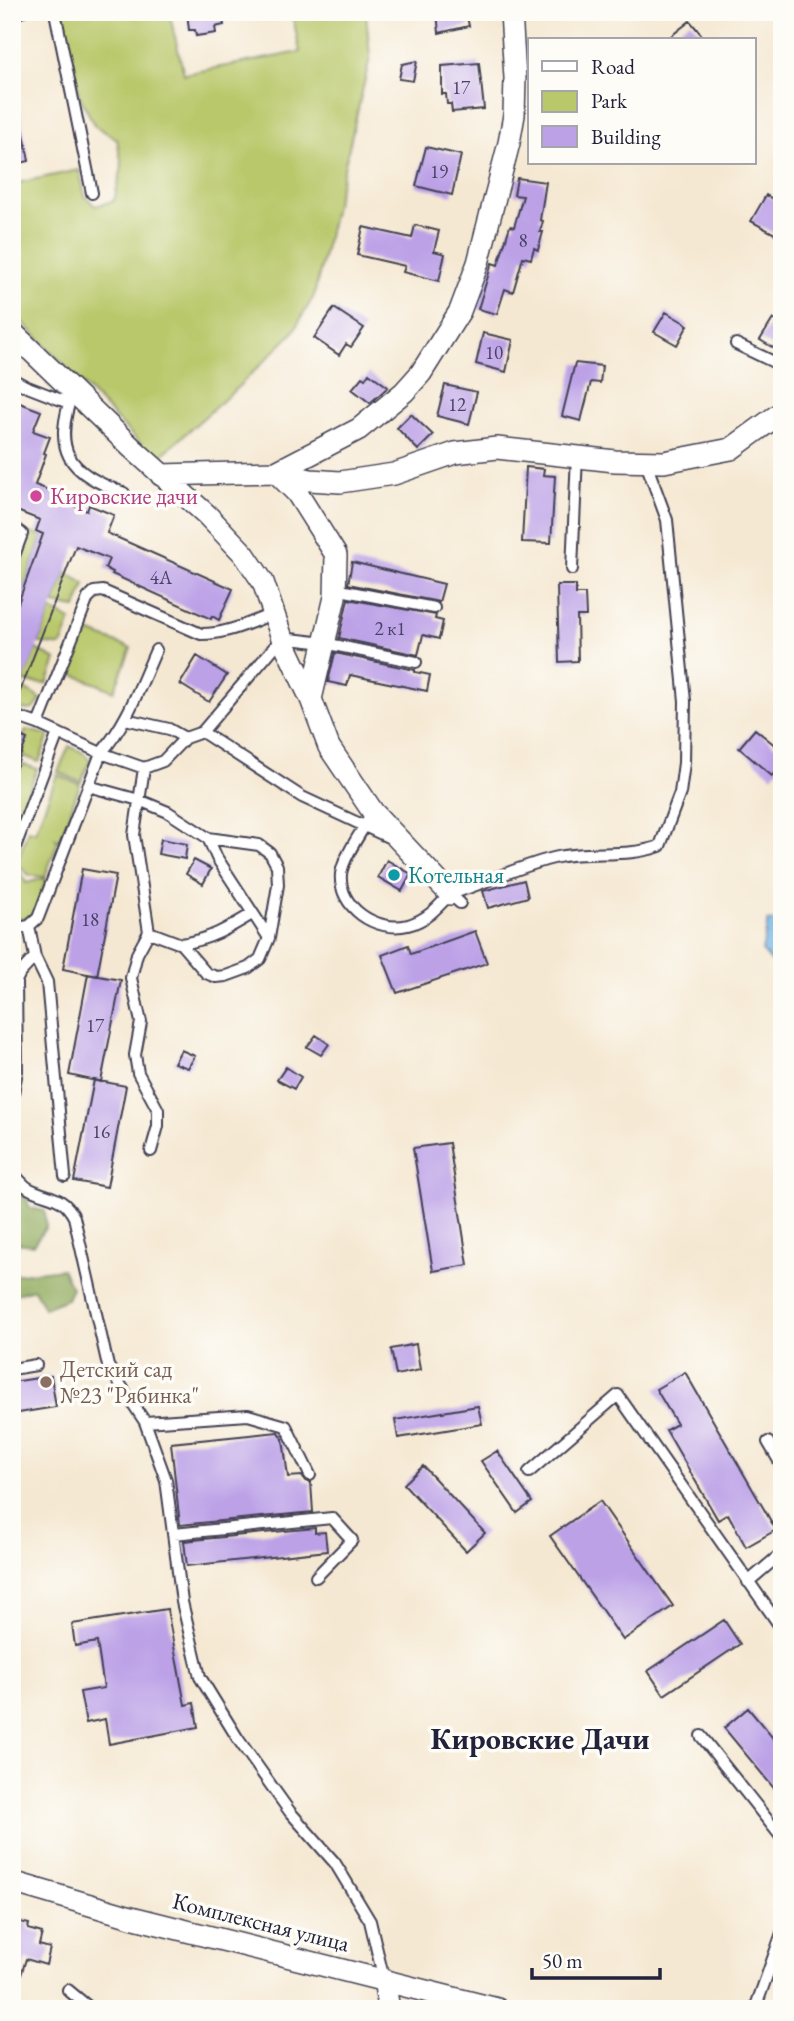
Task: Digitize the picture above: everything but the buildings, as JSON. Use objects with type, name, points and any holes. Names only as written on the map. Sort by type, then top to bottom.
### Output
[{"type":"street","points":[[276,472],[359,429],[404,393],[421,373],[460,311],[478,263],[514,116],[511,12]]},
{"type":"street","points":[[12,332],[71,397],[207,515],[244,554],[263,582],[282,638],[312,699],[329,747],[369,819],[401,843],[455,898]]},
{"type":"street","points":[[161,475],[276,472],[310,480],[340,482],[394,474],[456,453],[497,448],[646,463],[686,459],[732,449],[782,412]]},
{"type":"street","points":[[276,472],[297,493],[336,555],[335,589],[312,699]]},
{"type":"street","name":"Комплексная улица","points":[[12,1882],[131,1917],[497,2009]]},
{"type":"street","points":[[384,1980],[389,2009]]},
{"type":"lane","points":[[12,14],[21,12]]},
{"type":"lane","points":[[55,12],[92,193]]},
{"type":"lane","points":[[736,344],[782,366]]},
{"type":"lane","points":[[12,379],[71,397],[64,416],[63,440],[69,460],[95,482],[124,493]]},
{"type":"lane","points":[[572,569],[577,456]]},
{"type":"lane","points":[[202,732],[302,797],[369,819],[344,860],[342,891],[349,905],[362,915],[394,927],[409,925],[455,898],[559,857],[645,851],[660,846],[680,793],[684,763],[685,701],[667,520],[646,463]]},
{"type":"lane","points":[[12,526],[22,534],[12,561]]},
{"type":"lane","points":[[335,589],[434,608]]},
{"type":"lane","points":[[38,724],[88,598],[94,592],[103,591],[201,634],[235,629],[275,613]]},
{"type":"lane","points":[[12,715],[101,753],[144,768],[163,761],[185,738],[202,732],[282,638],[324,643],[416,662]]},
{"type":"lane","points":[[12,929],[29,926],[38,918],[101,753],[115,737],[125,719],[156,650]]},
{"type":"lane","points":[[125,719],[159,726],[185,738]]},
{"type":"lane","points":[[12,855],[58,733]]},
{"type":"lane","points":[[144,768],[134,835],[149,932],[136,954],[131,978],[141,1022],[135,1055],[138,1073],[158,1110],[158,1126],[151,1151]]},
{"type":"lane","points":[[88,786],[139,800],[168,812],[208,838],[259,845],[270,853],[277,866],[278,886],[269,938],[260,959],[248,968],[216,977],[206,974],[181,944]]},
{"type":"lane","points":[[208,838],[269,938]]},
{"type":"lane","points":[[149,932],[181,944],[200,941],[253,914]]},
{"type":"lane","points":[[29,926],[35,957],[47,982],[65,1176]]},
{"type":"lane","points":[[12,1099],[17,1071],[14,982],[35,957]]},
{"type":"lane","points":[[12,1172],[26,1187],[60,1200],[69,1207],[74,1217],[108,1366],[145,1422],[166,1480],[182,1602],[200,1677],[290,1812],[335,1863],[370,1921],[384,1980]]},
{"type":"lane","points":[[12,1369],[36,1365]]},
{"type":"lane","points":[[529,1472],[618,1395],[782,1629]]},
{"type":"lane","points":[[145,1422],[248,1415],[286,1426],[310,1475]]},
{"type":"lane","points":[[768,1442],[782,1466]]},
{"type":"lane","points":[[174,1534],[332,1518],[352,1540],[316,1577]]},
{"type":"lane","points":[[748,1582],[782,1553]]},
{"type":"lane","points":[[701,1736],[782,1838]]},
{"type":"lane","points":[[755,2009],[782,1933]]},
{"type":"lane","points":[[68,1990],[91,2009]]},
{"type":"green space","points":[[61,12],[169,12],[184,74],[300,52],[292,12],[366,12],[370,58],[314,296],[292,334],[238,387],[156,460],[12,311],[12,184],[79,170],[85,196],[95,206],[114,201],[122,167],[117,139],[95,126],[79,95]]},
{"type":"green space","points":[[27,532],[42,536],[12,620],[12,579]]},
{"type":"green space","points":[[66,572],[85,584],[76,608],[54,604]]},
{"type":"green space","points":[[51,610],[71,620],[61,646],[39,643]]},
{"type":"green space","points":[[83,630],[131,648],[114,691],[67,672]]},
{"type":"green space","points":[[36,649],[56,660],[47,684],[23,682]]},
{"type":"green space","points":[[21,687],[41,699],[33,709],[14,707]]},
{"type":"green space","points":[[26,730],[49,735],[39,762],[21,755],[27,739],[23,737]]},
{"type":"green space","points":[[69,746],[84,753],[90,761],[81,782],[58,772]]},
{"type":"green space","points":[[18,763],[37,769],[20,814],[12,812],[12,778]]},
{"type":"green space","points":[[57,775],[80,784],[60,840],[56,839],[58,841],[45,877],[29,875],[17,863],[28,830],[35,832]]},
{"type":"green space","points":[[14,866],[26,883],[46,878],[37,909],[31,917],[12,920],[12,871]]},
{"type":"green space","points":[[12,1193],[24,1193],[30,1208],[45,1211],[46,1227],[33,1245],[12,1240]]},
{"type":"green space","points":[[62,1269],[72,1288],[67,1299],[44,1308],[34,1289],[12,1295],[12,1275]]},
{"type":"water","points":[[768,921],[782,921],[782,968],[778,969],[762,951]]},
{"type":"place","name":"Кировские дачи","points":[[36,496]]},
{"type":"place","name":"Котельная","points":[[394,875]]},
{"type":"place","name":"Детский сад №23 \"Рябинка\"","points":[[46,1382]]},
{"type":"district","name":"Кировские Дачи","points":[[540,1738]]}]
